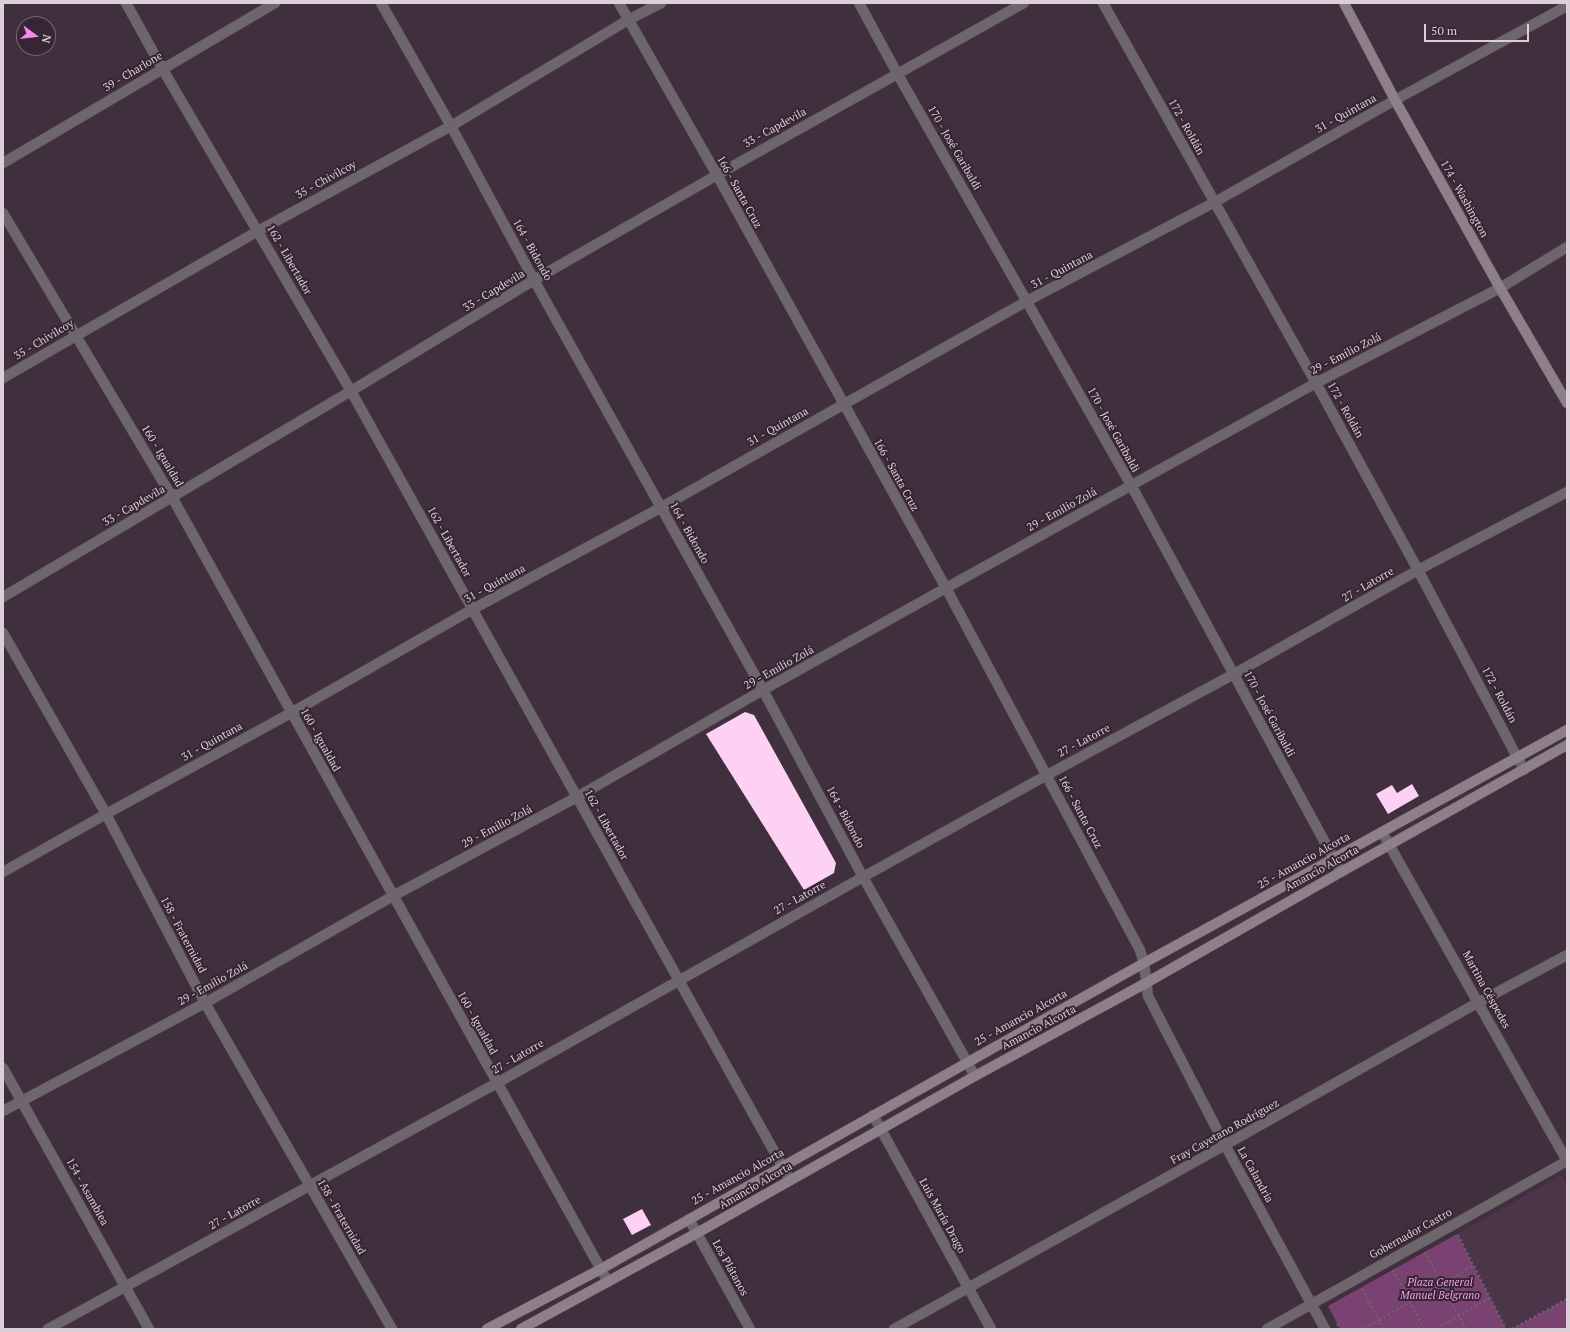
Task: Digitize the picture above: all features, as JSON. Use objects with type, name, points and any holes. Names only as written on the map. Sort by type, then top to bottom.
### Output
[{"type":"main road","name":"174 - Washington","points":[[1344,3],[1395,100],[1500,288],[1567,403]]},
{"type":"main road","name":"25 - Amancio Alcorta","points":[[487,1329],[601,1269],[1144,963],[1567,730]]},
{"type":"main road","name":"Amancio Alcorta","points":[[521,1329],[697,1233],[975,1076],[1146,983],[1567,745]]},
{"type":"street","name":"162 - Libertador","points":[[126,3],[162,68],[351,391],[790,1180]]},
{"type":"street","name":"39 - Charlone","points":[[3,163],[162,68],[275,3]]},
{"type":"street","name":"164 - Bidondo","points":[[380,3],[451,126],[660,508],[763,690],[863,877],[975,1076]]},
{"type":"street","name":"166 - Santa Cruz","points":[[619,3],[717,175],[843,405],[946,588],[1140,950],[1144,963]]},
{"type":"street","name":"35 - Chivilcoy","points":[[3,378],[75,335],[258,231],[451,126],[628,20],[661,3]]},
{"type":"street","name":"170 - José Garibaldi","points":[[859,3],[897,73],[1131,485],[1341,872]]},
{"type":"street","name":"33 - Capdevila","points":[[3,597],[351,391],[534,280],[897,73],[1024,3]]},
{"type":"street","name":"172 - Roldán","points":[[1102,3],[1316,383],[1418,570],[1524,770]]},
{"type":"street","name":"31 - Quintana","points":[[3,872],[291,713],[473,609],[660,508],[1027,302],[1214,202],[1395,100],[1567,6]]},
{"type":"street","name":"160 - Igualdad","points":[[3,213],[172,497],[608,1282]]},
{"type":"street","name":"29 - Emilio Zolá","points":[[3,1111],[21,1100],[205,1003],[393,896],[577,797],[763,690],[1316,383],[1500,288],[1567,247]]},
{"type":"street","name":"27 - Latorre","points":[[48,1329],[497,1083],[863,877],[1234,674],[1418,570],[1567,492]]},
{"type":"street","name":"158 - Fraternidad","points":[[3,633],[106,814],[205,1003],[392,1329]]},
{"type":"street","name":"Martina Céspedes","points":[[1382,832],[1479,1002],[1567,1161]]},
{"type":"street","name":"Fray Cayetano Rodríguez","points":[[894,1329],[1479,1002],[1567,955]]},
{"type":"street","name":"La Calandria","points":[[1144,963],[1148,996],[1225,1145],[1325,1329]]},
{"type":"street","name":"154 - Asamblea","points":[[3,1068],[149,1329]]},
{"type":"street","name":"Luis María Drago","points":[[873,1115],[991,1329]]},
{"type":"street","name":"Gobernador Castro","points":[[1267,1329],[1567,1161]]},
{"type":"street","name":"Los Plátanos","points":[[689,1219],[750,1329]]},
{"type":"path","points":[[1457,1234],[1506,1329]]},
{"type":"path","points":[[1425,1252],[1466,1329]]},
{"type":"path","points":[[1363,1329],[1473,1266]]},
{"type":"path","points":[[1393,1270],[1424,1329]]},
{"type":"path","points":[[1361,1288],[1383,1329]]},
{"type":"path","points":[[1436,1329],[1490,1298]]},
{"type":"path","points":[[1512,1329],[1567,1300]]},
{"type":"shaded area","points":[[1562,1175],[1567,1185],[1567,1299],[1512,1329],[1506,1329],[1457,1234]]},
{"type":"green space","name":"Plaza General Manuel Belgrano","points":[[1457,1234],[1506,1329],[1340,1329],[1328,1306]]},
{"type":"green space","points":[[1567,1299],[1567,1329],[1512,1329]]},
{"type":"building","points":[[745,712],[754,715],[836,863],[834,873],[804,890],[706,734]]},
{"type":"building","points":[[1412,784],[1419,796],[1388,814],[1376,794],[1392,785],[1397,793]]},
{"type":"building","points":[[642,1209],[651,1225],[632,1235],[623,1219]]}]
